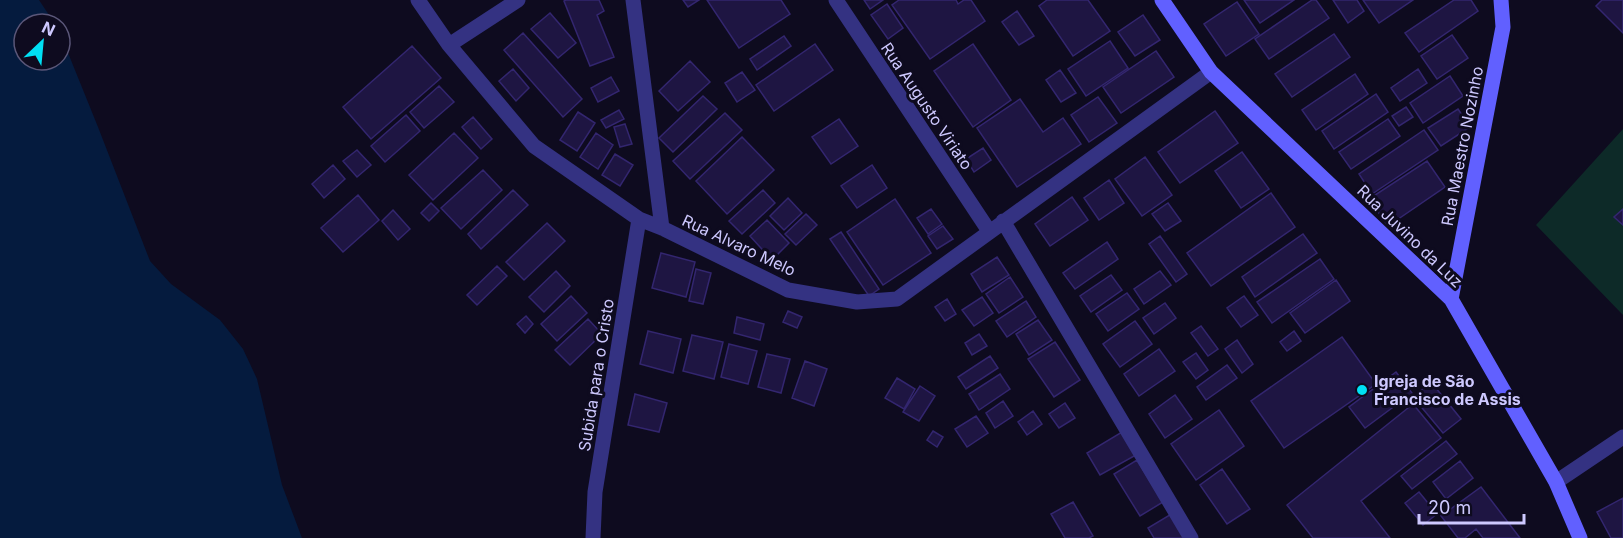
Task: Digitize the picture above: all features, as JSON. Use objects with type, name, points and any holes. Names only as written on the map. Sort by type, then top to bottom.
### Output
[{"type":"street","name":"Rua Alvaro Melo","points":[[418,0],[449,45],[534,146],[639,219],[663,228],[788,290],[857,302],[897,299],[1211,72]]},
{"type":"street","points":[[449,45],[518,0]]},
{"type":"street","points":[[633,0],[663,228]]},
{"type":"street","name":"Rua Augusto Viriato","points":[[836,0],[989,231]]},
{"type":"street","name":"Rua Juvino da Luz","points":[[1162,0],[1211,72],[1451,299],[1556,482],[1580,538]]},
{"type":"street","name":"Rua Maestro Nozinho","points":[[1451,299],[1503,27],[1501,0]]},
{"type":"street","name":"Subida para o Cristo","points":[[593,538],[595,492],[639,219]]},
{"type":"street","points":[[1003,221],[1191,538]]},
{"type":"street","points":[[1556,482],[1623,437]]},
{"type":"green space","points":[[1623,129],[1623,315],[1536,225]]},
{"type":"water","points":[[0,0],[39,0],[47,12],[12,12],[12,72],[72,72],[72,63],[150,261],[171,284],[220,320],[243,349],[257,379],[282,485],[302,538],[0,538]]},
{"type":"building","points":[[599,0],[604,11],[597,15],[614,57],[590,66],[564,1]]},
{"type":"building","points":[[683,0],[699,0],[688,7]]},
{"type":"building","points":[[707,0],[781,0],[790,14],[739,48]]},
{"type":"building","points":[[864,0],[883,0],[870,9]]},
{"type":"building","points":[[899,0],[956,0],[958,4],[964,0],[971,0],[985,21],[930,59],[892,5]]},
{"type":"building","points":[[1047,0],[1088,0],[1110,31],[1073,56],[1039,6]]},
{"type":"building","points":[[1244,0],[1294,0],[1260,23]]},
{"type":"building","points":[[1312,0],[1316,0],[1329,18],[1269,59],[1255,39]]},
{"type":"building","points":[[1333,0],[1357,0],[1364,11],[1348,23]]},
{"type":"building","points":[[1363,0],[1413,0],[1379,23]]},
{"type":"building","points":[[1454,0],[1471,0],[1478,11],[1419,52],[1405,33]]},
{"type":"building","points":[[1602,0],[1623,0],[1623,33],[1596,6]]},
{"type":"building","points":[[1237,2],[1259,34],[1226,56],[1204,24]]},
{"type":"building","points":[[887,4],[903,28],[888,39],[871,15]]},
{"type":"building","points":[[1017,11],[1034,36],[1019,45],[1002,22]]},
{"type":"building","points":[[550,13],[576,43],[558,58],[531,29]]},
{"type":"building","points":[[1143,15],[1160,40],[1135,56],[1118,32]]},
{"type":"building","points":[[523,33],[582,99],[563,117],[504,50]]},
{"type":"building","points":[[1334,34],[1350,57],[1292,97],[1275,74]]},
{"type":"building","points":[[1452,35],[1468,58],[1437,79],[1421,56]]},
{"type":"building","points":[[784,36],[791,46],[757,70],[750,59]]},
{"type":"building","points":[[1110,41],[1128,68],[1086,96],[1068,69]]},
{"type":"building","points":[[815,44],[833,70],[774,111],[756,85]]},
{"type":"building","points":[[973,44],[1011,100],[973,127],[934,71]]},
{"type":"building","points":[[412,46],[441,78],[371,139],[343,107]]},
{"type":"building","points":[[1156,51],[1174,77],[1121,113],[1103,87]]},
{"type":"building","points":[[690,61],[710,82],[678,111],[659,91]]},
{"type":"building","points":[[513,69],[529,88],[516,101],[499,81]]},
{"type":"building","points":[[1418,69],[1427,83],[1400,101],[1391,88]]},
{"type":"building","points":[[1060,70],[1076,93],[1061,102],[1046,80]]},
{"type":"building","points":[[742,72],[755,90],[737,102],[725,83]]},
{"type":"building","points":[[1355,74],[1368,94],[1316,130],[1302,110]]},
{"type":"building","points":[[1450,76],[1463,96],[1423,123],[1410,103]]},
{"type":"building","points":[[611,77],[619,91],[598,102],[591,88]]},
{"type":"building","points":[[439,86],[454,102],[424,128],[410,112]]},
{"type":"building","points":[[1376,94],[1388,112],[1334,149],[1322,131]]},
{"type":"building","points":[[703,96],[717,109],[673,152],[659,138]]},
{"type":"building","points":[[1098,97],[1117,123],[1089,142],[1071,115]]},
{"type":"building","points":[[1020,99],[1043,132],[1063,118],[1081,144],[1017,187],[977,128]]},
{"type":"building","points":[[1406,107],[1413,117],[1399,126],[1392,116]]},
{"type":"building","points":[[1458,109],[1470,127],[1441,146],[1428,128]]},
{"type":"building","points":[[619,110],[624,119],[606,128],[601,120]]},
{"type":"building","points":[[1215,111],[1238,143],[1180,183],[1158,152]]},
{"type":"building","points":[[578,112],[595,123],[577,151],[560,140]]},
{"type":"building","points":[[725,113],[742,130],[690,179],[673,161]]},
{"type":"building","points":[[406,115],[420,131],[385,162],[371,146]]},
{"type":"building","points":[[473,117],[492,139],[481,149],[462,127]]},
{"type":"building","points":[[839,119],[858,146],[831,164],[812,137]]},
{"type":"building","points":[[1388,119],[1400,136],[1351,169],[1339,152]]},
{"type":"building","points":[[625,124],[632,144],[620,147],[614,127]]},
{"type":"building","points":[[1424,130],[1438,150],[1372,194],[1359,174]]},
{"type":"building","points":[[454,133],[478,158],[433,200],[409,175]]},
{"type":"building","points":[[596,133],[613,145],[598,169],[580,157]]},
{"type":"building","points":[[742,137],[774,170],[727,214],[696,181]]},
{"type":"building","points":[[983,148],[991,160],[974,172],[966,159]]},
{"type":"building","points":[[357,150],[371,165],[357,177],[343,161]]},
{"type":"building","points":[[1242,152],[1269,189],[1241,208],[1215,171]]},
{"type":"building","points":[[615,154],[633,165],[620,186],[602,175]]},
{"type":"building","points":[[1145,157],[1172,195],[1142,216],[1115,179]]},
{"type":"building","points":[[1427,161],[1445,187],[1388,226],[1369,199]]},
{"type":"building","points":[[333,165],[345,179],[324,198],[312,184]]},
{"type":"building","points":[[872,165],[887,188],[857,208],[841,186]]},
{"type":"building","points":[[483,170],[502,190],[461,229],[441,208]]},
{"type":"building","points":[[1109,180],[1124,203],[1099,220],[1084,198]]},
{"type":"building","points":[[513,190],[528,205],[481,249],[468,234]]},
{"type":"building","points":[[763,190],[775,203],[742,234],[729,221]]},
{"type":"building","points":[[1271,193],[1295,227],[1211,286],[1187,253]]},
{"type":"building","points":[[358,195],[379,220],[343,252],[321,228]]},
{"type":"building","points":[[1072,197],[1088,220],[1050,246],[1035,224]]},
{"type":"building","points":[[788,198],[802,213],[784,230],[770,216]]},
{"type":"building","points":[[895,199],[931,253],[883,285],[847,232]]},
{"type":"building","points":[[431,203],[439,211],[429,221],[421,213]]},
{"type":"building","points":[[1168,203],[1181,221],[1165,231],[1152,214]]},
{"type":"building","points":[[931,209],[942,224],[928,234],[917,218]]},
{"type":"building","points":[[1623,209],[1623,225],[1614,217]]},
{"type":"building","points":[[393,210],[410,229],[398,240],[382,221]]},
{"type":"building","points":[[806,214],[817,225],[796,245],[785,234]]},
{"type":"building","points":[[767,220],[789,243],[772,260],[750,236]]},
{"type":"building","points":[[547,223],[565,241],[524,280],[506,262]]},
{"type":"building","points":[[943,226],[953,239],[937,249],[928,236]]},
{"type":"building","points":[[841,232],[879,289],[869,296],[830,239]]},
{"type":"building","points":[[1303,234],[1317,253],[1255,297],[1242,277]]},
{"type":"building","points":[[1160,236],[1187,274],[1176,282],[1149,244]]},
{"type":"building","points":[[1107,242],[1118,259],[1075,289],[1063,273]]},
{"type":"building","points":[[661,253],[695,262],[686,297],[652,288]]},
{"type":"building","points":[[997,257],[1009,275],[982,292],[971,274]]},
{"type":"building","points":[[1320,259],[1334,279],[1272,323],[1257,302]]},
{"type":"building","points":[[497,266],[507,276],[477,305],[467,295]]},
{"type":"building","points":[[696,269],[711,273],[703,304],[689,301]]},
{"type":"building","points":[[556,271],[570,286],[544,312],[529,297]]},
{"type":"building","points":[[1160,271],[1171,285],[1144,304],[1134,289]]},
{"type":"building","points":[[1111,275],[1122,290],[1091,312],[1080,296]]},
{"type":"building","points":[[1010,277],[1023,297],[999,313],[986,294]]},
{"type":"building","points":[[1336,280],[1350,301],[1305,333],[1290,313]]},
{"type":"building","points":[[1127,293],[1139,309],[1108,331],[1096,314]]},
{"type":"building","points":[[571,296],[587,313],[557,341],[541,324]]},
{"type":"building","points":[[1244,296],[1258,315],[1241,327],[1227,308]]},
{"type":"building","points":[[982,297],[993,313],[974,326],[962,310]]},
{"type":"building","points":[[947,299],[956,314],[945,321],[935,307]]},
{"type":"building","points":[[1026,301],[1036,317],[1007,337],[996,321]]},
{"type":"building","points":[[1165,303],[1176,318],[1154,334],[1143,318]]},
{"type":"building","points":[[788,311],[802,317],[797,328],[783,322]]},
{"type":"building","points":[[526,316],[533,324],[525,333],[517,324]]},
{"type":"building","points":[[737,317],[764,324],[760,340],[734,333]]},
{"type":"building","points":[[588,319],[602,334],[570,365],[555,350]]},
{"type":"building","points":[[1038,320],[1052,340],[1029,355],[1016,334]]},
{"type":"building","points":[[1135,321],[1152,344],[1120,367],[1103,344]]},
{"type":"building","points":[[1201,326],[1218,349],[1208,356],[1191,333]]},
{"type":"building","points":[[648,331],[681,339],[673,373],[640,364]]},
{"type":"building","points":[[1294,331],[1301,341],[1287,351],[1280,342]]},
{"type":"building","points":[[979,334],[987,346],[972,355],[965,343]]},
{"type":"building","points":[[692,335],[723,342],[714,379],[683,371]]},
{"type":"building","points":[[1342,337],[1376,384],[1284,448],[1251,401]]},
{"type":"building","points":[[1237,340],[1253,364],[1242,373],[1225,349]]},
{"type":"building","points":[[1055,342],[1080,380],[1054,397],[1028,359]]},
{"type":"building","points":[[729,344],[757,351],[748,384],[721,377]]},
{"type":"building","points":[[1159,349],[1175,371],[1139,396],[1124,374]]},
{"type":"building","points":[[1196,353],[1208,370],[1196,379],[1183,362]]},
{"type":"building","points":[[767,354],[790,359],[781,393],[758,387]]},
{"type":"building","points":[[990,356],[998,368],[966,389],[958,377]]},
{"type":"building","points":[[805,361],[827,369],[814,406],[792,398]]},
{"type":"building","points":[[1227,365],[1237,378],[1206,400],[1197,387]]},
{"type":"building","points":[[1396,372],[1412,393],[1365,428],[1349,407]]},
{"type":"building","points":[[1000,374],[1010,389],[979,410],[969,394]]},
{"type":"building","points":[[897,378],[915,389],[904,409],[885,398]]},
{"type":"building","points":[[1431,382],[1461,419],[1443,433],[1413,397]]},
{"type":"building","points":[[920,386],[935,396],[919,421],[903,412]]},
{"type":"building","points":[[635,394],[667,403],[659,432],[628,425]]},
{"type":"building","points":[[1175,395],[1192,419],[1165,438],[1149,414]]},
{"type":"building","points":[[1003,401],[1013,416],[995,428],[986,413]]},
{"type":"building","points":[[1065,403],[1075,418],[1059,428],[1049,414]]},
{"type":"building","points":[[1413,404],[1441,438],[1361,501],[1390,538],[1313,538],[1287,505]]},
{"type":"building","points":[[1219,410],[1244,446],[1196,480],[1171,444]]},
{"type":"building","points":[[1033,411],[1042,424],[1027,435],[1018,422]]},
{"type":"building","points":[[976,416],[988,433],[967,447],[955,429]]},
{"type":"building","points":[[933,431],[943,437],[937,447],[927,440]]},
{"type":"building","points":[[1122,432],[1136,455],[1100,475],[1087,453]]},
{"type":"building","points":[[1446,441],[1457,454],[1412,489],[1401,476]]},
{"type":"building","points":[[1137,460],[1163,502],[1140,516],[1114,474]]},
{"type":"building","points":[[1460,461],[1473,478],[1446,499],[1433,482]]},
{"type":"building","points":[[1222,469],[1250,509],[1227,524],[1200,485]]},
{"type":"building","points":[[1481,487],[1520,538],[1483,538],[1476,529],[1465,538],[1458,538],[1441,516]]},
{"type":"building","points":[[1419,492],[1437,514],[1423,525],[1405,503]]},
{"type":"building","points":[[1623,498],[1623,538],[1611,538],[1597,512]]},
{"type":"building","points":[[1073,502],[1093,536],[1065,538],[1051,514]]},
{"type":"building","points":[[1173,513],[1188,538],[1154,538],[1148,528]]},
{"type":"place","name":"Igreja de São Francisco de Assis","points":[[1362,390]]}]
